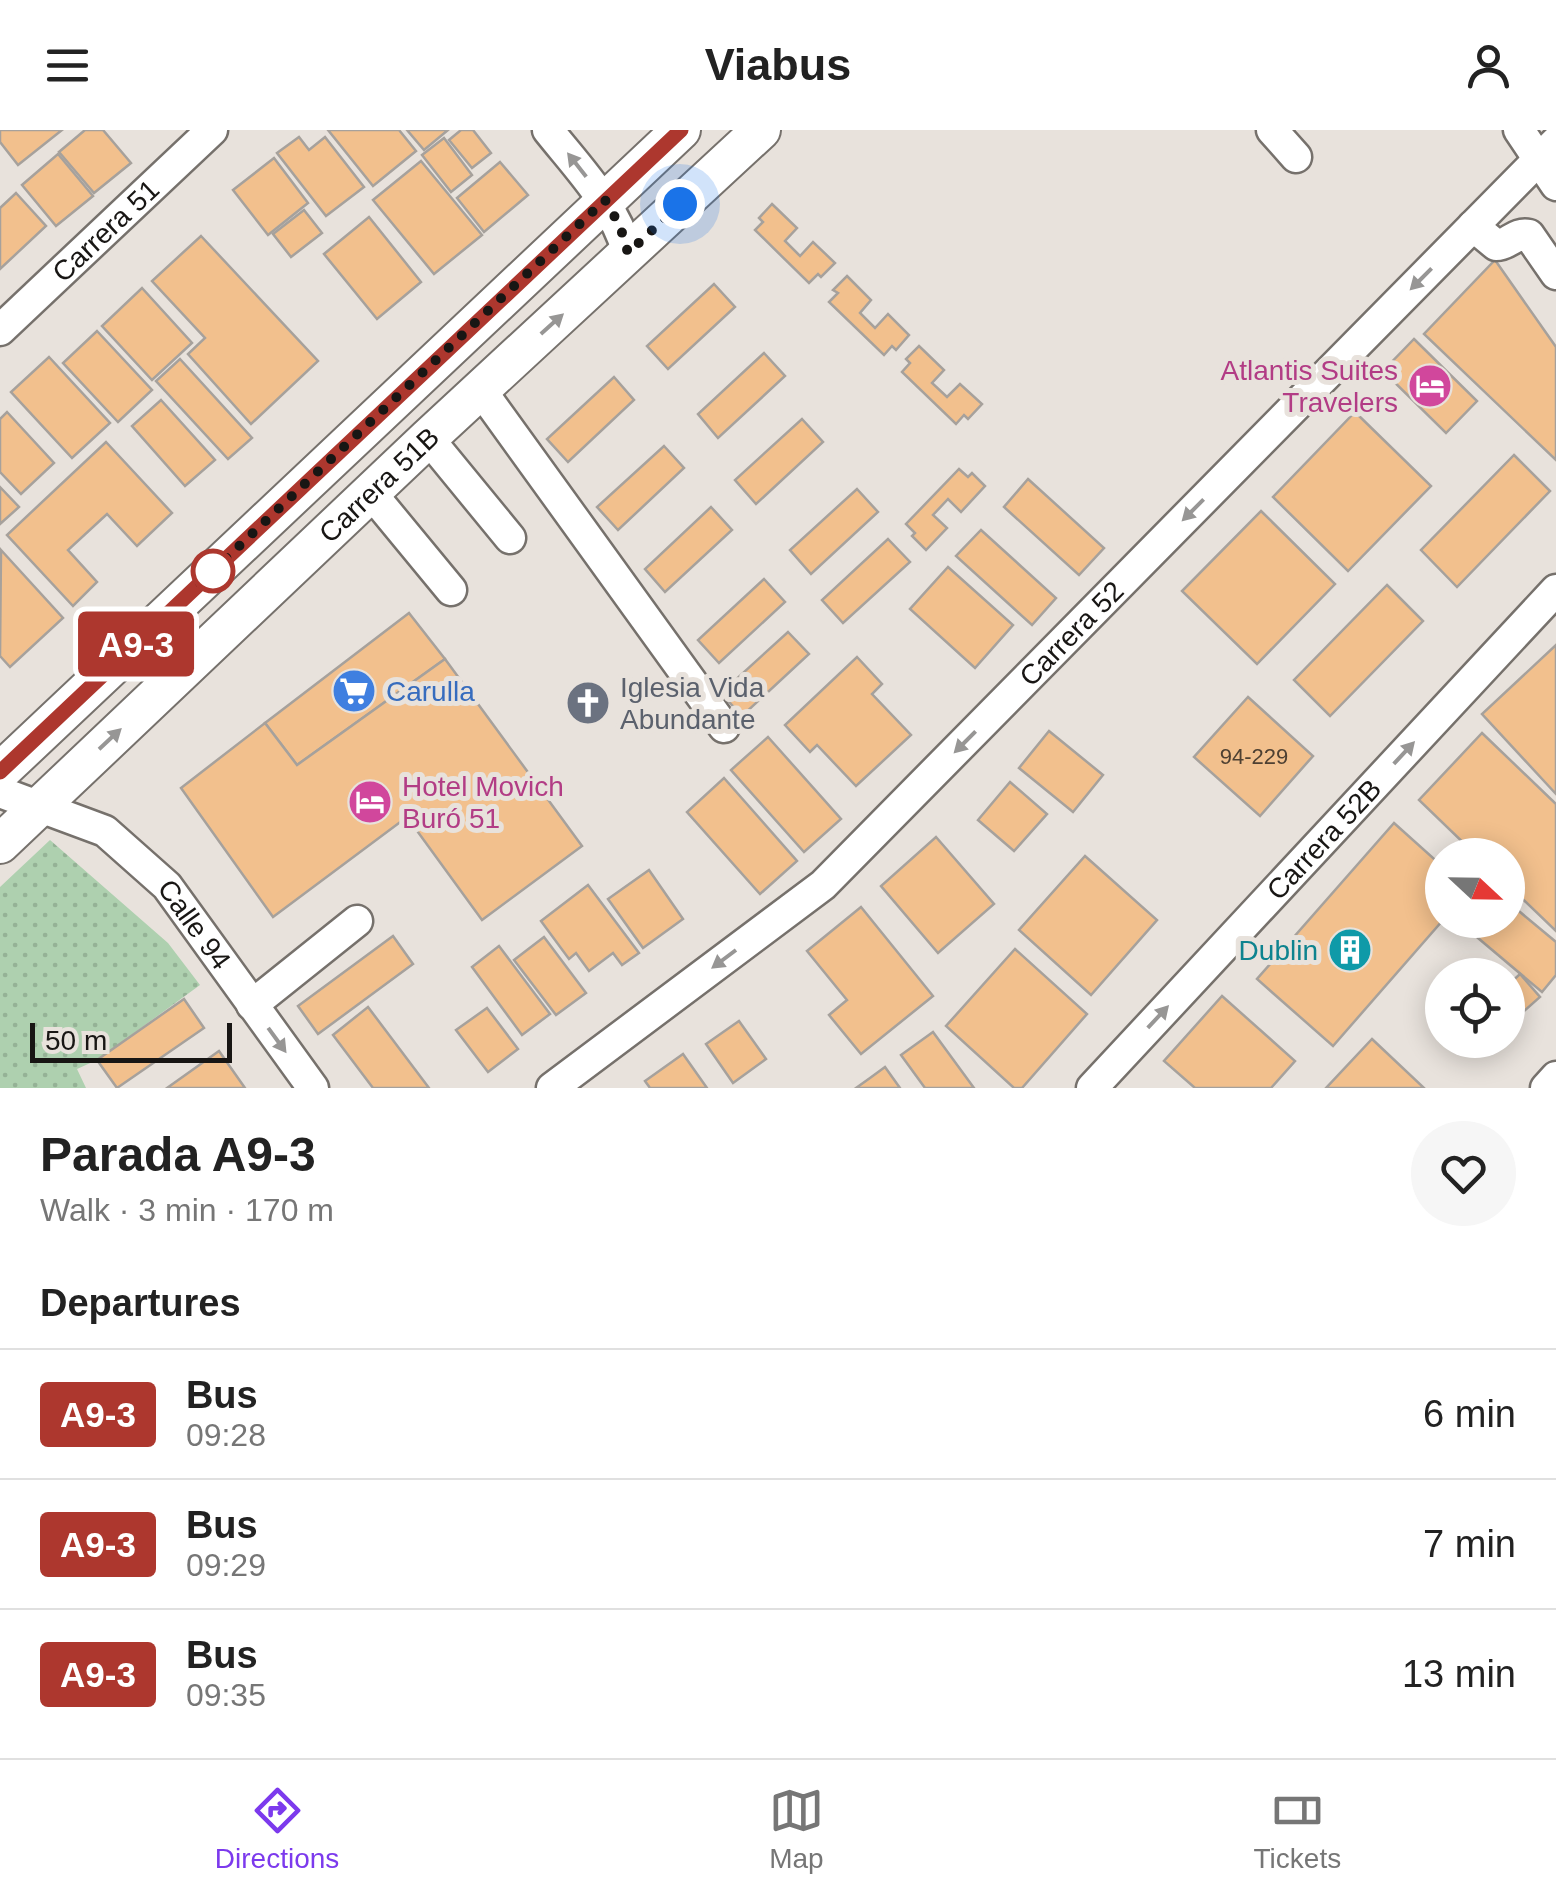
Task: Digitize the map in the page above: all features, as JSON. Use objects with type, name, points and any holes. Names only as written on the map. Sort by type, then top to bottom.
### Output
[{"type":"main road","name":"Carrera 51B","points":[[0,772],[681,130]]},
{"type":"main road","name":"Carrera 51B","points":[[0,844],[370,492],[761,130]]},
{"type":"street","points":[[548,130],[605,200],[620,226],[628,253]]},
{"type":"street","points":[[1272,130],[1296,157]]},
{"type":"street","points":[[1519,130],[1547,150],[1556,186]]},
{"type":"street","name":"Carrera 51","points":[[0,330],[199,134]]},
{"type":"street","name":"Carrera 52","points":[[552,1088],[823,885],[1547,150]]},
{"type":"street","points":[[1474,226],[1496,244],[1504,244],[1518,235],[1530,236],[1556,274]]},
{"type":"street","points":[[480,389],[724,728]]},
{"type":"street","points":[[428,438],[510,538]]},
{"type":"street","points":[[370,492],[451,590]]},
{"type":"street","name":"Carrera 52B","points":[[1092,1088],[1556,590]]},
{"type":"street","name":"Calle 94","points":[[0,792],[105,831],[167,886],[313,1088]]},
{"type":"street","points":[[252,1004],[358,921]]},
{"type":"street","points":[[1546,1088],[1556,1077]]},
{"type":"green space","points":[[50,840],[168,943],[200,985],[97,1060],[77,1069],[86,1088],[0,1088],[0,887]]},
{"type":"building","points":[[0,130],[62,130],[18,165],[0,142]]},
{"type":"building","points":[[85,130],[103,130],[131,163],[94,193],[59,152]]},
{"type":"building","points":[[328,130],[399,130],[416,151],[373,186]]},
{"type":"building","points":[[407,130],[448,130],[424,150]]},
{"type":"building","points":[[461,130],[473,130],[491,153],[472,168],[449,140]]},
{"type":"building","points":[[299,137],[309,150],[325,137],[364,187],[326,216],[277,153]]},
{"type":"building","points":[[444,138],[472,175],[451,192],[422,155]]},
{"type":"building","points":[[58,154],[93,196],[56,226],[22,185]]},
{"type":"building","points":[[274,158],[308,203],[268,235],[233,190]]},
{"type":"building","points":[[421,161],[482,235],[434,274],[373,200]]},
{"type":"building","points":[[500,162],[528,195],[484,232],[457,198]]},
{"type":"building","points":[[16,193],[46,226],[0,269],[0,208]]},
{"type":"building","points":[[772,204],[797,228],[785,241],[800,256],[813,242],[835,263],[821,277],[818,274],[809,283],[755,230],[763,222],[759,218]]},
{"type":"building","points":[[304,210],[322,233],[291,257],[273,234]]},
{"type":"building","points":[[369,217],[421,282],[377,319],[324,254]]},
{"type":"building","points":[[201,236],[318,361],[251,424],[188,354],[205,338],[152,281]]},
{"type":"building","points":[[1495,260],[1556,347],[1556,460],[1424,334]]},
{"type":"building","points":[[847,276],[871,300],[860,313],[875,328],[888,314],[909,335],[896,350],[892,346],[884,355],[829,302],[838,293],[833,290]]},
{"type":"building","points":[[714,284],[735,307],[668,369],[647,346]]},
{"type":"building","points":[[142,288],[192,343],[152,380],[102,326]]},
{"type":"building","points":[[97,331],[152,390],[118,422],[63,363]]},
{"type":"building","name":"Atlantis Suites Travelers","points":[[1414,339],[1477,401],[1446,433],[1383,371]]},
{"type":"building","points":[[919,346],[944,370],[932,383],[947,397],[960,384],[982,404],[968,419],[964,415],[956,424],[902,372],[910,363],[906,359]]},
{"type":"building","points":[[764,353],[785,376],[718,438],[698,414]]},
{"type":"building","points":[[49,357],[110,423],[72,458],[11,392]]},
{"type":"building","points":[[180,359],[252,438],[228,459],[156,381]]},
{"type":"building","points":[[614,377],[634,400],[568,462],[547,439]]},
{"type":"building","points":[[161,400],[215,460],[185,486],[132,426]]},
{"type":"building","points":[[7,412],[54,463],[21,494],[0,472],[0,419]]},
{"type":"building","points":[[1355,412],[1431,486],[1348,571],[1273,497]]},
{"type":"building","points":[[802,419],[823,442],[756,504],[735,480]]},
{"type":"building","points":[[106,442],[172,513],[137,546],[107,514],[68,550],[97,582],[73,606],[7,535]]},
{"type":"building","points":[[664,446],[684,468],[618,530],[597,507]]},
{"type":"building","points":[[1514,455],[1550,491],[1457,587],[1421,550]]},
{"type":"building","points":[[959,469],[968,477],[972,473],[985,486],[961,512],[948,499],[933,515],[947,528],[926,550],[906,524]]},
{"type":"building","points":[[1028,479],[1104,548],[1079,575],[1004,507]]},
{"type":"building","points":[[0,487],[19,507],[0,524]]},
{"type":"building","points":[[857,489],[878,512],[811,574],[790,550]]},
{"type":"building","points":[[711,507],[732,530],[665,592],[645,569]]},
{"type":"building","points":[[1261,511],[1335,584],[1257,664],[1182,591]]},
{"type":"building","points":[[981,530],[1056,598],[1032,625],[956,556]]},
{"type":"building","points":[[888,539],[910,562],[843,623],[822,600]]},
{"type":"building","points":[[1,550],[63,618],[10,667],[0,656]]},
{"type":"building","points":[[948,567],[1013,625],[975,668],[910,609]]},
{"type":"building","points":[[764,579],[785,602],[719,663],[698,640]]},
{"type":"building","points":[[1387,585],[1423,621],[1330,716],[1294,680]]},
{"type":"building","name":"Carulla","points":[[409,613],[445,659],[297,765],[265,723]]},
{"type":"building","points":[[788,632],[809,654],[742,716],[721,693]]},
{"type":"building","points":[[1556,645],[1556,794],[1482,714]]},
{"type":"building","points":[[857,657],[882,684],[872,694],[911,735],[856,786],[817,745],[810,752],[785,725]]},
{"type":"building","name":"Hotel Movich Buró 51","points":[[445,659],[582,846],[482,920],[407,817],[273,917],[181,788],[265,723],[297,765]]},
{"type":"building","points":[[1248,697],[1313,756],[1260,816],[1194,757]]},
{"type":"building","points":[[1049,731],[1103,775],[1073,812],[1019,768]]},
{"type":"building","points":[[1482,733],[1556,804],[1556,931],[1525,901],[1525,838],[1458,838],[1419,800]]},
{"type":"building","points":[[768,737],[841,819],[804,852],[731,770]]},
{"type":"building","points":[[724,778],[797,861],[760,894],[687,812]]},
{"type":"building","points":[[1010,782],[1047,814],[1014,851],[978,820]]},
{"type":"building","name":"Dublin","points":[[1394,823],[1425,851],[1427,938],[1333,1046],[1257,979]]},
{"type":"building","points":[[936,837],[994,904],[938,953],[881,886]]},
{"type":"building","points":[[1085,856],[1157,920],[1091,995],[1019,930]]},
{"type":"building","points":[[649,870],[683,919],[643,948],[608,899]]},
{"type":"building","points":[[588,885],[639,953],[622,965],[613,953],[589,971],[576,953],[569,959],[541,921]]},
{"type":"building","points":[[861,907],[933,996],[861,1054],[829,1015],[847,1000],[807,951]]},
{"type":"building","points":[[1525,916],[1556,942],[1556,975],[1542,992],[1525,978],[1525,958],[1502,958],[1478,938],[1525,938]]},
{"type":"building","points":[[393,936],[413,964],[318,1034],[298,1006]]},
{"type":"building","points":[[544,937],[586,993],[556,1015],[514,960]]},
{"type":"building","points":[[499,946],[550,1014],[522,1035],[472,967]]},
{"type":"building","points":[[1015,949],[1087,1014],[1022,1088],[1014,1088],[946,1026]]},
{"type":"building","points":[[1525,980],[1540,997],[1525,1010]]},
{"type":"building","points":[[1222,996],[1295,1061],[1271,1088],[1195,1088],[1164,1061]]},
{"type":"building","points":[[184,999],[204,1028],[117,1088],[97,1060]]},
{"type":"building","points":[[368,1007],[429,1088],[373,1088],[333,1035]]},
{"type":"building","points":[[487,1008],[518,1049],[488,1072],[456,1030]]},
{"type":"building","points":[[739,1021],[766,1059],[733,1083],[706,1044]]},
{"type":"building","points":[[933,1032],[974,1088],[925,1088],[901,1055]]},
{"type":"building","points":[[1372,1039],[1424,1088],[1326,1088]]},
{"type":"building","points":[[219,1051],[245,1088],[167,1088]]},
{"type":"building","points":[[683,1054],[707,1088],[650,1088],[645,1081]]},
{"type":"building","points":[[885,1067],[900,1088],[856,1088],[870,1078]]},
{"type":"bus line","name":"A9-3","points":[[0,772],[681,130]]},
{"type":"place","name":"Atlantis Suites Travelers","points":[[1430,386]]},
{"type":"place","name":"Carulla","points":[[354,691]]},
{"type":"place","name":"Iglesia Vida Abundante","points":[[588,703]]},
{"type":"place","name":"Hotel Movich Buró 51","points":[[370,802]]},
{"type":"place","name":"Dublin","points":[[1350,950]]},
{"type":"route","points":[[213,571],[200,583],[605,200],[620,226],[628,253],[680,204]]}]
